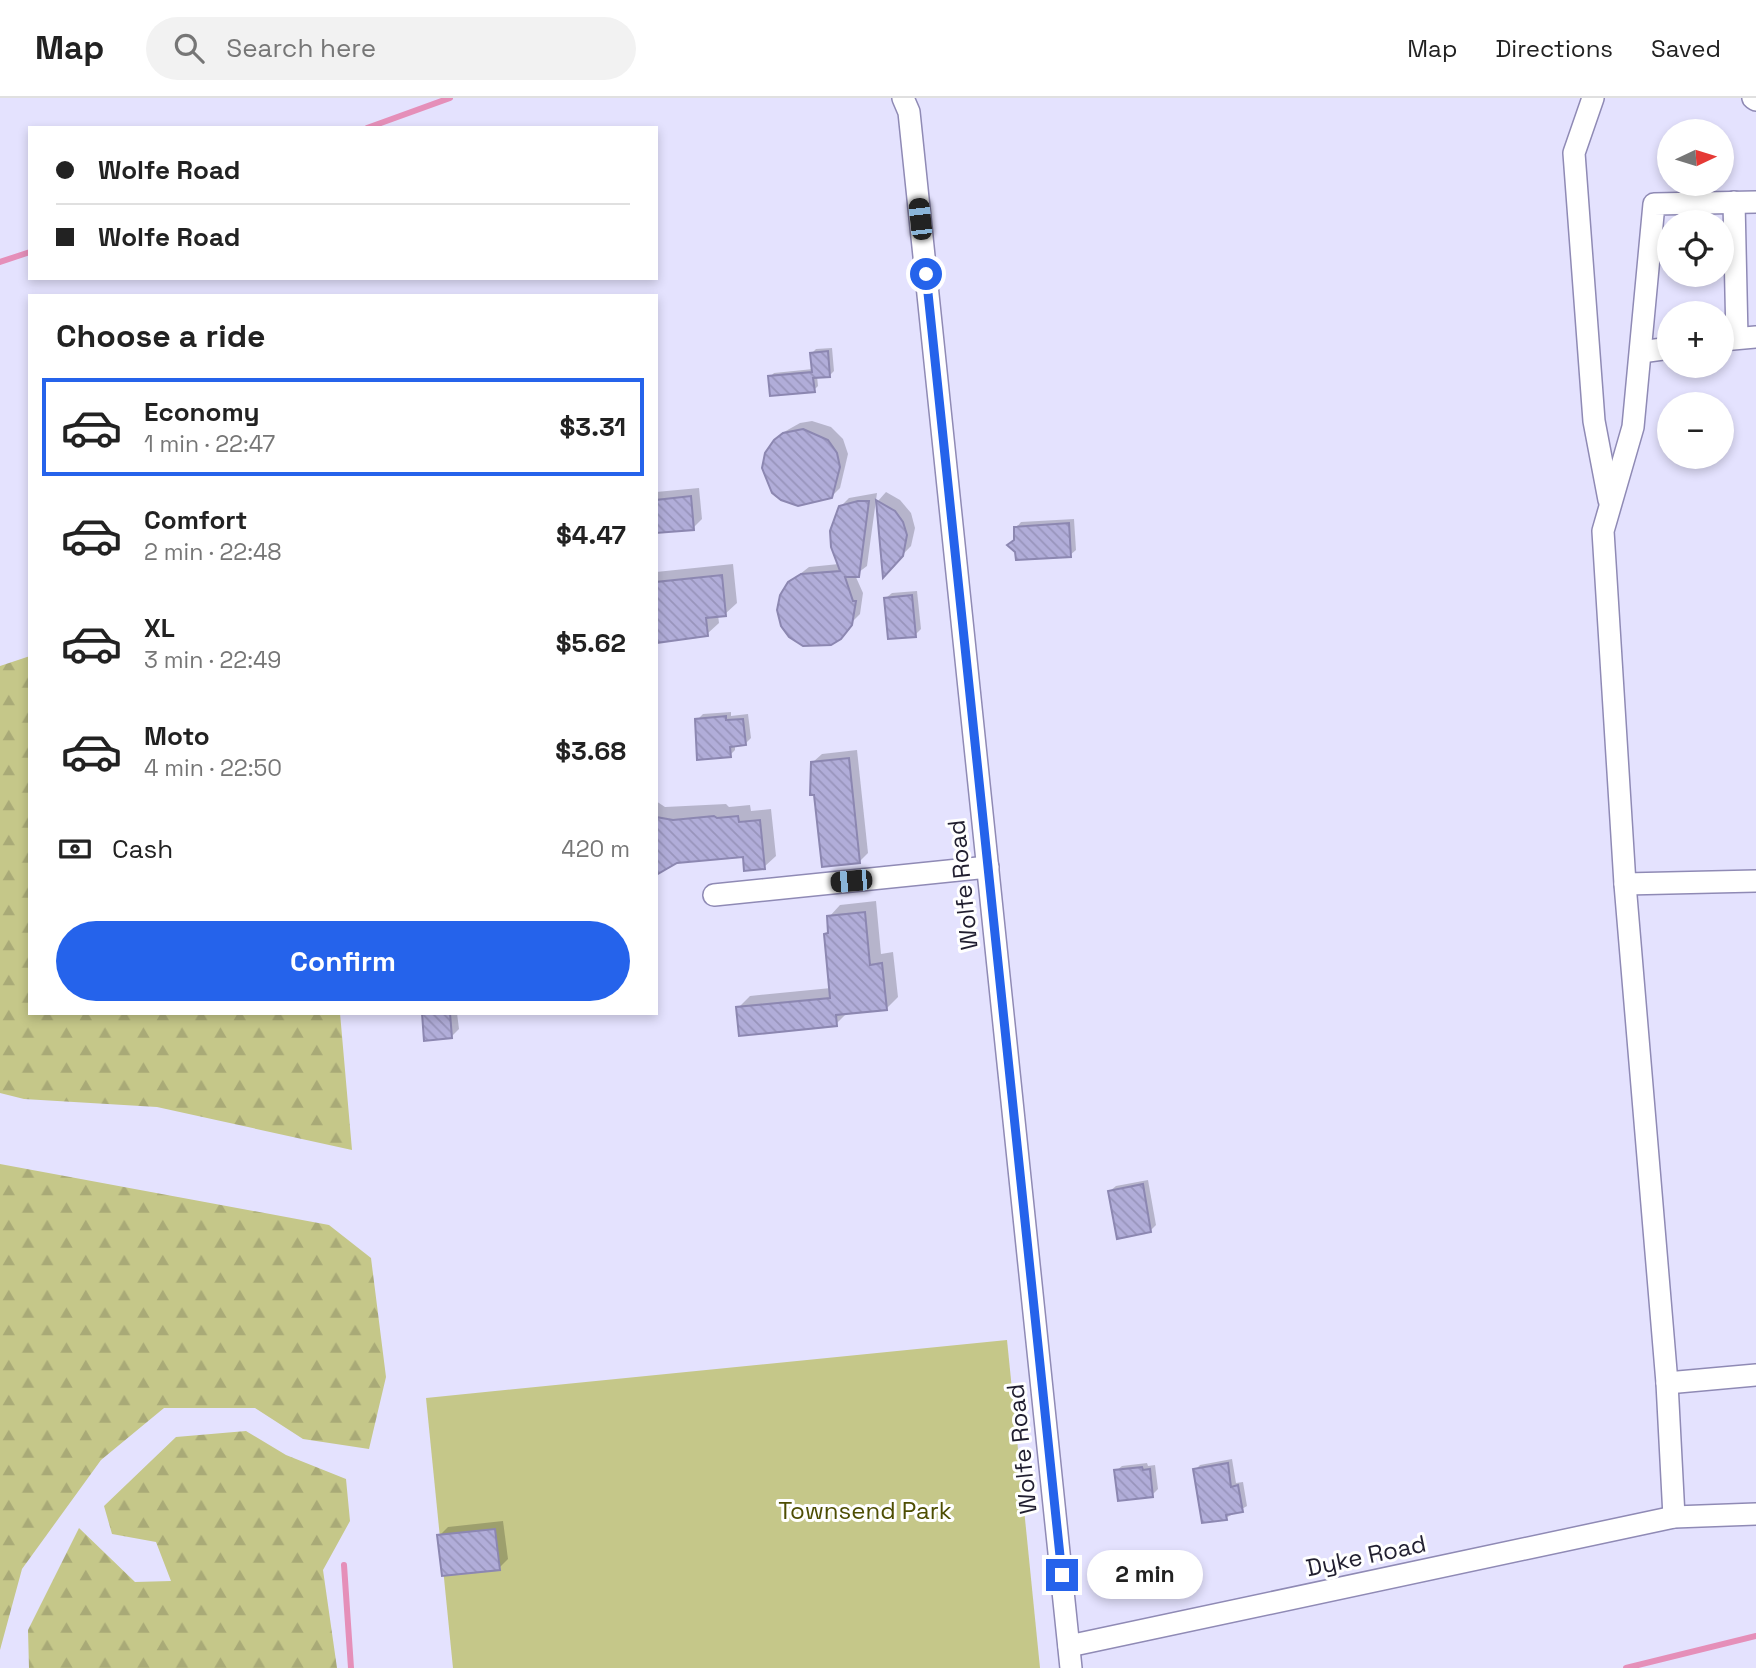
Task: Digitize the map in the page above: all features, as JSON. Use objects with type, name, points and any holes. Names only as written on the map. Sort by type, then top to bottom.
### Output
[{"type":"street","name":"Wolfe Road","points":[[903,98],[909,111],[1070,1657]]},
{"type":"street","points":[[1593,98],[1574,153],[1594,421],[1611,505]]},
{"type":"street","points":[[1734,202],[1738,339]]},
{"type":"street","points":[[1674,1517],[1667,1383],[1625,884],[1603,531],[1633,428],[1654,204],[1756,202]]},
{"type":"street","points":[[1641,352],[1657,350]]},
{"type":"street","points":[[714,895],[988,867]]},
{"type":"street","points":[[1625,884],[1756,881]]},
{"type":"street","points":[[1667,1383],[1756,1375]]},
{"type":"street","name":"Dyke Road","points":[[1070,1657],[1674,1517],[1756,1514]]},
{"type":"green space","points":[[28,657],[28,1015],[340,1015],[352,1150],[157,1107],[24,1099],[0,1093],[0,666]]},
{"type":"green space","points":[[0,1164],[329,1225],[371,1258],[386,1377],[369,1449],[303,1439],[255,1408],[164,1408],[101,1460],[22,1569],[0,1650]]},
{"type":"green space","name":"Townsend Park","points":[[1007,1340],[1040,1668],[453,1668],[426,1398]]},
{"type":"green space","points":[[246,1431],[286,1455],[346,1479],[350,1521],[323,1570],[337,1668],[29,1668],[28,1630],[79,1528],[135,1582],[171,1581],[156,1542],[112,1534],[104,1506],[176,1437]]},
{"type":"building","points":[[828,351],[830,377],[813,378],[815,392],[770,396],[768,376],[812,372],[810,353]]},
{"type":"building","points":[[803,429],[828,440],[837,453],[840,467],[832,498],[798,506],[781,500],[772,493],[762,468],[765,453],[774,440],[783,433]]},
{"type":"building","points":[[691,496],[694,530],[658,533],[658,500]]},
{"type":"building","points":[[876,500],[895,511],[903,522],[907,535],[903,556],[883,578]]},
{"type":"building","points":[[869,501],[859,577],[845,577],[853,601],[856,601],[852,625],[841,639],[831,645],[803,646],[789,637],[781,626],[777,610],[780,595],[788,582],[801,574],[840,571],[831,547],[830,531],[839,506]]},
{"type":"building","points":[[1069,523],[1071,557],[1016,560],[1015,552],[1007,545],[1014,540],[1014,527]]},
{"type":"building","points":[[722,575],[726,616],[706,618],[708,636],[658,643],[658,582]]},
{"type":"building","points":[[912,595],[916,637],[888,639],[884,598]]},
{"type":"building","points":[[726,716],[726,720],[743,719],[746,745],[730,747],[731,757],[697,760],[695,719]]},
{"type":"building","points":[[849,758],[860,863],[822,867],[814,795],[810,795],[811,762]]},
{"type":"building","points":[[738,816],[739,822],[760,820],[765,869],[744,871],[743,857],[677,863],[658,874],[658,817],[673,820]]},
{"type":"building","points":[[865,912],[870,965],[882,963],[887,1010],[836,1015],[837,1026],[739,1036],[736,1007],[830,998],[824,934],[828,933],[827,916]]},
{"type":"building","points":[[422,1015],[450,1015],[452,1038],[424,1041]]},
{"type":"building","points":[[1143,1184],[1151,1232],[1117,1239],[1108,1191]]},
{"type":"building","points":[[1228,1463],[1231,1487],[1238,1485],[1243,1512],[1226,1515],[1227,1520],[1202,1523],[1193,1469]]},
{"type":"building","points":[[1142,1467],[1143,1470],[1150,1469],[1153,1497],[1118,1501],[1114,1470]]},
{"type":"building","points":[[495,1529],[500,1570],[442,1576],[437,1535]]},
{"type":"waterway","points":[[373,126],[450,98]]},
{"type":"waterway","points":[[0,262],[28,253]]},
{"type":"waterway","points":[[344,1565],[351,1668]]},
{"type":"waterway","points":[[1626,1668],[1756,1636]]},
{"type":"route","points":[[926,274],[1062,1575]]}]
